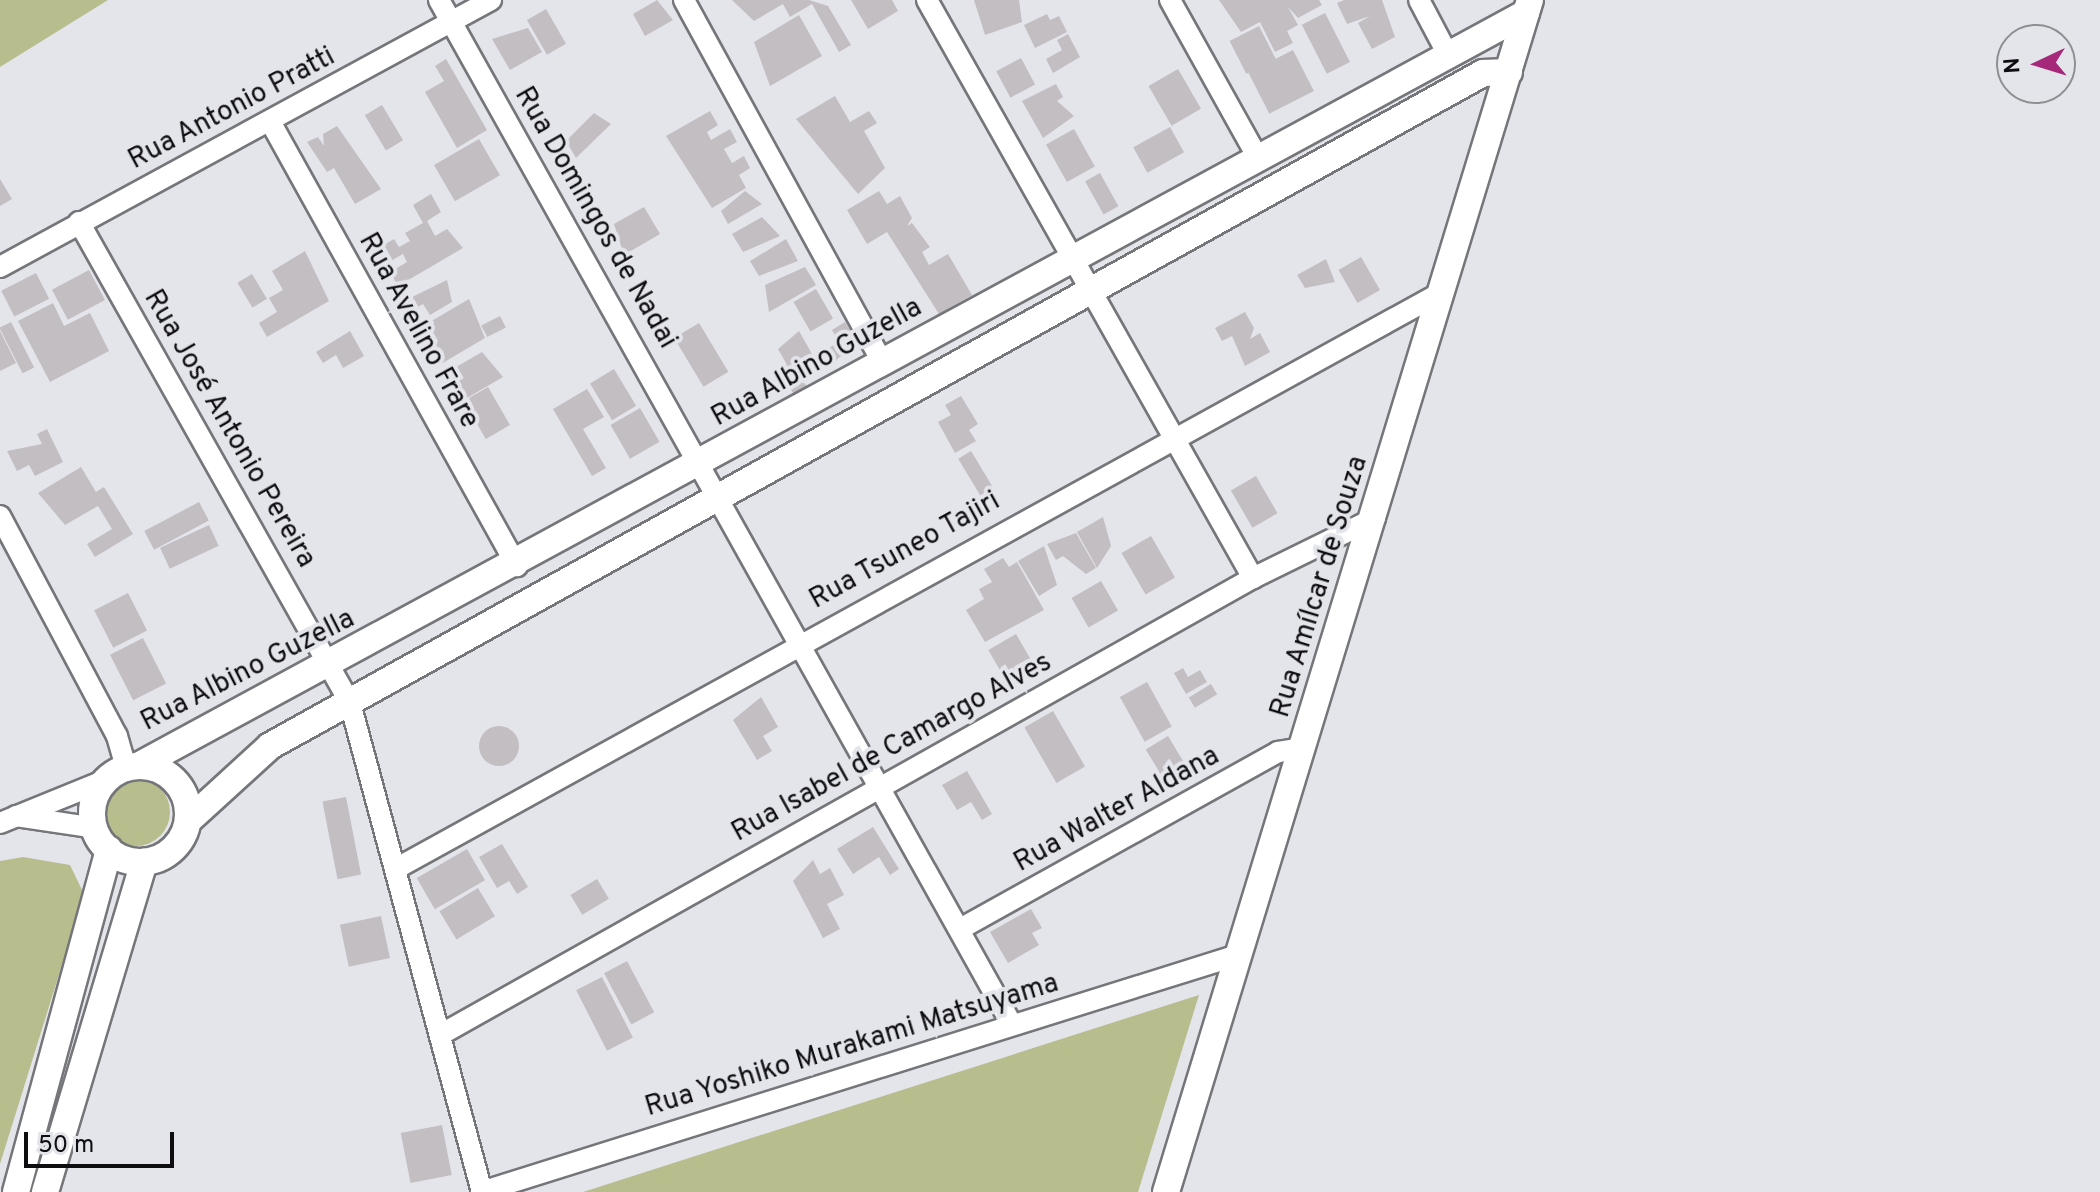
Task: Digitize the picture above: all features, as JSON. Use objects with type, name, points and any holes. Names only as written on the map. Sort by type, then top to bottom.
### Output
[{"type":"street","name":"Rua Domingos de Nadai","points":[[439,0],[719,493]]},
{"type":"street","name":"Rua Antonio Pratti","points":[[0,267],[79,222],[271,123],[491,0]]},
{"type":"street","points":[[684,0],[883,363]]},
{"type":"street","points":[[927,0],[1253,578]]},
{"type":"street","points":[[1170,0],[1257,156]]},
{"type":"street","points":[[1419,0],[1446,51]]},
{"type":"street","name":"Rua Albino Guzella","points":[[123,771],[517,566],[1528,6]]},
{"type":"street","name":"Rua Amílcar de Souza","points":[[1166,1192],[1375,518],[1528,6]]},
{"type":"street","points":[[45,1192],[144,862],[178,844],[188,821],[270,746],[719,493],[1483,73],[1509,72]]},
{"type":"street","name":"Rua Avelino Frare","points":[[271,123],[517,566]]},
{"type":"street","name":"Rua José Antonio Pereira","points":[[79,222],[350,703]]},
{"type":"street","name":"Rua Tsuneo Tajiri","points":[[399,867],[800,641],[1442,292]]},
{"type":"street","points":[[719,493],[1012,1025]]},
{"type":"street","points":[[0,516],[117,736],[123,771]]},
{"type":"street","name":"Rua Isabel de Camargo Alves","points":[[440,1035],[1253,578],[1375,518]]},
{"type":"street","points":[[350,703],[399,867],[482,1192]]},
{"type":"street","name":"Rua Walter Aldana","points":[[960,929],[1278,752],[1304,748]]},
{"type":"street","points":[[6,819],[123,771],[178,784],[188,821]]},
{"type":"street","points":[[16,1192],[102,839],[94,802],[123,771]]},
{"type":"street","points":[[6,819],[102,839],[144,862]]},
{"type":"street","name":"Rua Yoshiko Murakami Matsuyama","points":[[482,1192],[1241,954]]},
{"type":"green space","points":[[0,0],[108,0],[0,67]]},
{"type":"green space","points":[[143,778],[164,793],[170,812],[168,825],[160,836],[143,846],[129,846],[112,836],[104,825],[102,805],[112,788],[123,780]]},
{"type":"green space","points":[[23,857],[70,865],[84,894],[0,1164],[0,861]]},
{"type":"green space","points":[[1199,995],[1138,1192],[583,1192]]},
{"type":"building","points":[[657,0],[673,20],[645,36],[633,14]]},
{"type":"building","points":[[732,0],[809,0],[828,6],[851,45],[839,52],[812,4],[790,17],[783,4],[754,21]]},
{"type":"building","points":[[851,0],[892,0],[898,11],[868,29]]},
{"type":"building","points":[[974,0],[1019,0],[1022,22],[985,35]]},
{"type":"building","points":[[1219,0],[1319,0],[1322,5],[1298,18],[1288,7],[1298,25],[1287,31],[1293,43],[1275,52],[1260,22],[1241,32]]},
{"type":"building","points":[[1344,0],[1382,0],[1395,37],[1372,49],[1358,23],[1370,16],[1347,24],[1337,3]]},
{"type":"building","points":[[546,9],[566,44],[547,55],[527,20]]},
{"type":"building","points":[[1325,13],[1350,62],[1327,74],[1302,25]]},
{"type":"building","points":[[1047,14],[1050,20],[1059,16],[1067,32],[1035,48],[1024,25]]},
{"type":"building","points":[[799,15],[822,56],[770,86],[754,42]]},
{"type":"building","points":[[1259,26],[1276,59],[1246,74],[1230,41]]},
{"type":"building","points":[[528,28],[542,52],[510,70],[492,39]]},
{"type":"building","points":[[1068,34],[1080,57],[1053,73],[1046,59],[1062,50],[1057,40]]},
{"type":"building","points":[[1293,50],[1314,91],[1269,114],[1248,73]]},
{"type":"building","points":[[1021,58],[1035,84],[1010,98],[996,71]]},
{"type":"building","points":[[446,59],[487,130],[457,148],[425,92],[444,81],[435,66]]},
{"type":"building","points":[[1178,69],[1201,109],[1172,126],[1149,86]]},
{"type":"building","points":[[1056,84],[1063,97],[1057,101],[1074,116],[1043,138],[1022,101]]},
{"type":"building","points":[[835,96],[850,122],[869,111],[877,123],[864,131],[885,168],[858,194],[796,119]]},
{"type":"building","points":[[382,105],[403,140],[386,150],[365,115]]},
{"type":"building","points":[[710,111],[718,125],[707,132],[711,140],[730,129],[737,142],[724,149],[732,163],[744,156],[750,168],[739,175],[746,188],[712,208],[666,136]]},
{"type":"building","points":[[594,113],[611,124],[576,158],[566,141]]},
{"type":"building","points":[[337,126],[381,189],[355,204],[334,168],[327,172],[307,142],[318,137],[324,146],[323,134]]},
{"type":"building","points":[[1170,127],[1184,152],[1147,173],[1133,147]]},
{"type":"building","points":[[1074,129],[1095,167],[1067,182],[1046,145]]},
{"type":"building","points":[[479,139],[500,175],[455,201],[434,165]]},
{"type":"building","points":[[1100,173],[1118,206],[1104,214],[1085,181]]},
{"type":"building","points":[[0,179],[12,199],[0,206]]},
{"type":"building","points":[[745,191],[762,204],[728,224],[721,211]]},
{"type":"building","points":[[879,191],[887,204],[900,196],[912,218],[907,226],[912,223],[930,247],[922,252],[929,265],[948,254],[972,295],[939,314],[887,232],[867,244],[847,210]]},
{"type":"building","points":[[431,194],[441,212],[427,221],[435,236],[447,229],[463,248],[398,286],[390,272],[407,262],[403,254],[384,265],[375,250],[394,239],[399,247],[410,241],[405,233],[423,223],[413,205]]},
{"type":"building","points":[[644,207],[660,234],[624,255],[614,224]]},
{"type":"building","points":[[762,217],[780,236],[743,252],[732,234]]},
{"type":"building","points":[[786,239],[798,261],[759,276],[750,261]]},
{"type":"building","points":[[305,251],[329,301],[267,337],[259,323],[277,312],[269,298],[283,290],[272,271]]},
{"type":"building","points":[[1361,257],[1380,290],[1357,303],[1338,270]]},
{"type":"building","points":[[1326,259],[1335,282],[1305,288],[1297,275]]},
{"type":"building","points":[[805,267],[816,285],[769,312],[765,285]]},
{"type":"building","points":[[89,270],[105,300],[68,320],[52,290]]},
{"type":"building","points":[[36,273],[49,299],[14,317],[1,291]]},
{"type":"building","points":[[252,274],[267,299],[252,308],[237,283]]},
{"type":"building","points":[[447,280],[452,302],[430,315],[423,304],[418,307],[412,297]]},
{"type":"building","points":[[816,289],[833,318],[810,331],[793,302]]},
{"type":"building","points":[[469,299],[485,338],[436,367],[425,349],[438,341],[428,323]]},
{"type":"building","points":[[53,303],[64,326],[90,313],[109,351],[50,382],[18,321]]},
{"type":"building","points":[[1245,312],[1254,328],[1250,339],[1260,333],[1270,352],[1245,366],[1232,336],[1222,341],[1215,328]]},
{"type":"building","points":[[500,316],[506,328],[487,337],[481,326]]},
{"type":"building","points":[[11,322],[34,367],[23,373],[0,329]]},
{"type":"building","points":[[845,322],[857,341],[828,368],[819,354],[839,342],[832,330]]},
{"type":"building","points":[[699,323],[728,372],[703,387],[674,338]]},
{"type":"building","points":[[0,331],[16,363],[0,371]]},
{"type":"building","points":[[350,331],[364,356],[343,368],[336,355],[323,363],[316,352]]},
{"type":"building","points":[[799,331],[816,361],[796,373],[810,390],[797,398],[777,371],[787,365],[778,349]]},
{"type":"building","points":[[482,352],[503,377],[460,402],[446,373]]},
{"type":"building","points":[[614,369],[636,406],[612,420],[590,383]]},
{"type":"building","points":[[488,387],[510,425],[486,439],[464,401]]},
{"type":"building","points":[[587,389],[604,417],[583,429],[606,468],[592,476],[553,409]]},
{"type":"building","points":[[961,396],[978,424],[969,430],[976,441],[955,453],[938,422],[951,415],[945,405]]},
{"type":"building","points":[[640,408],[660,442],[630,459],[611,425]]},
{"type":"building","points":[[47,429],[63,462],[35,476],[29,465],[17,471],[7,451],[42,444],[37,434]]},
{"type":"building","points":[[971,451],[993,488],[980,496],[958,459]]},
{"type":"building","points":[[81,467],[96,492],[104,487],[133,534],[95,557],[87,544],[112,529],[98,506],[65,525],[38,493]]},
{"type":"building","points":[[1256,476],[1278,513],[1252,528],[1231,490]]},
{"type":"building","points":[[199,502],[209,521],[154,550],[144,531]]},
{"type":"building","points":[[1103,517],[1111,546],[1097,568],[1077,532]]},
{"type":"building","points":[[209,525],[219,546],[170,569],[160,548]]},
{"type":"building","points":[[1076,533],[1096,568],[1086,574],[1063,556],[1056,560],[1047,544]]},
{"type":"building","points":[[1151,536],[1175,578],[1146,595],[1122,553]]},
{"type":"building","points":[[1044,546],[1057,585],[1039,596],[1018,561]]},
{"type":"building","points":[[1003,558],[1009,567],[1017,562],[1044,610],[985,642],[966,610],[984,599],[979,589],[992,582],[984,569]]},
{"type":"building","points":[[1101,581],[1118,610],[1089,627],[1072,598]]},
{"type":"building","points":[[128,593],[147,630],[113,648],[94,610]]},
{"type":"building","points":[[1016,634],[1034,665],[1006,681],[988,650]]},
{"type":"building","points":[[143,638],[166,683],[133,700],[110,655]]},
{"type":"building","points":[[1183,668],[1188,677],[1200,670],[1207,682],[1186,694],[1174,673]]},
{"type":"building","points":[[1147,682],[1172,727],[1145,742],[1120,697]]},
{"type":"building","points":[[1211,684],[1217,694],[1195,708],[1189,697]]},
{"type":"building","points":[[761,697],[778,727],[763,736],[772,751],[757,760],[733,720]]},
{"type":"building","points":[[1053,711],[1085,766],[1056,783],[1024,728]]},
{"type":"building","points":[[499,726],[513,732],[519,746],[513,760],[499,766],[485,760],[479,746],[485,732]]},
{"type":"building","points":[[1168,736],[1184,763],[1162,776],[1146,749]]},
{"type":"building","points":[[967,771],[992,814],[982,820],[971,802],[957,810],[942,785]]},
{"type":"building","points":[[346,797],[361,875],[338,879],[322,802]]},
{"type":"building","points":[[873,827],[899,869],[890,875],[879,857],[853,874],[837,849]]},
{"type":"building","points":[[502,844],[528,887],[517,894],[509,881],[497,888],[479,857]]},
{"type":"building","points":[[467,849],[485,880],[435,909],[417,878]]},
{"type":"building","points":[[813,860],[820,874],[830,868],[844,895],[827,904],[840,929],[823,938],[793,881]]},
{"type":"building","points":[[597,879],[609,899],[582,915],[570,895]]},
{"type":"building","points":[[478,888],[495,916],[456,939],[439,911]]},
{"type":"building","points":[[1031,909],[1042,928],[1032,933],[1039,945],[1008,963],[990,932]]},
{"type":"building","points":[[381,916],[390,958],[349,967],[340,925]]},
{"type":"building","points":[[627,961],[654,1012],[631,1024],[604,973]]},
{"type":"building","points":[[602,977],[633,1038],[607,1051],[576,990]]},
{"type":"building","points":[[442,1125],[452,1175],[411,1183],[401,1133]]}]
